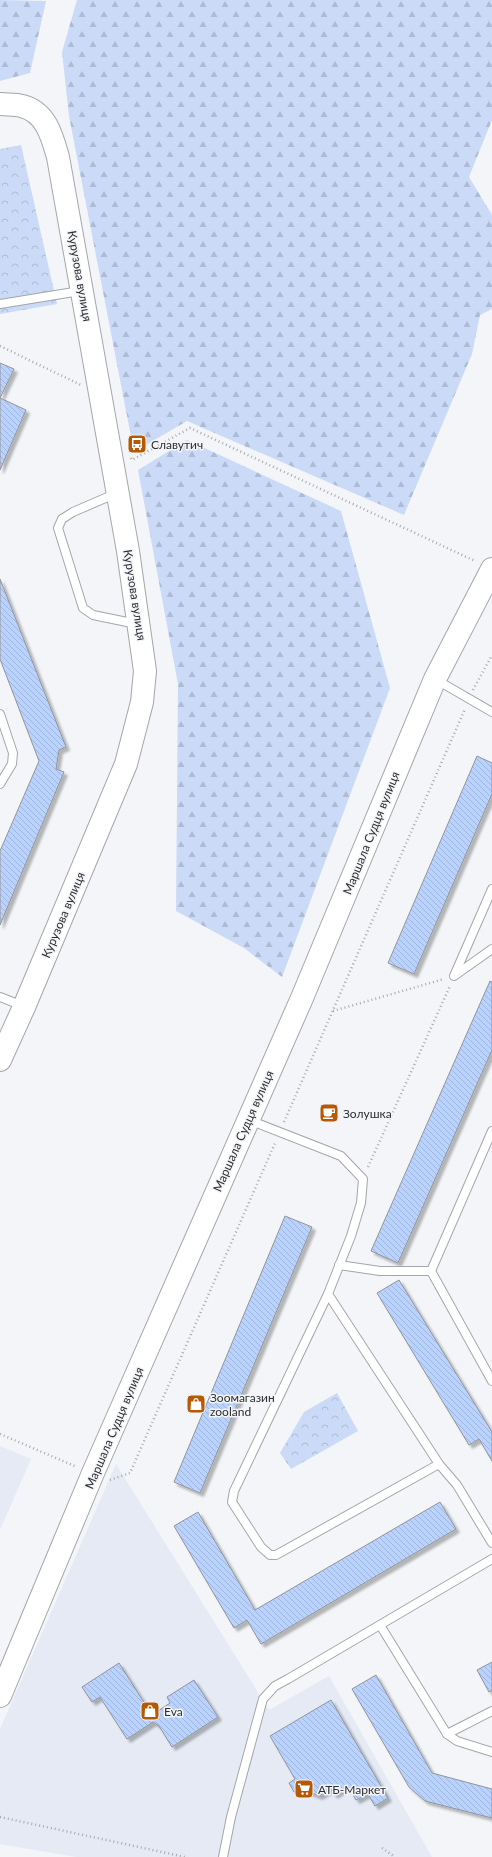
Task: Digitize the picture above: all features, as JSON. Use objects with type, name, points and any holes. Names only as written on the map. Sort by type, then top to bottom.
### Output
[{"type":"street","name":"Курузова вулиця","points":[[0,104],[22,106],[38,113],[50,130],[58,156],[118,493],[145,671],[142,702],[126,764],[24,1007],[0,1060]]},
{"type":"street","name":"Маршала Судця вулиця","points":[[0,1696],[93,1474],[343,902],[434,679],[492,569]]},
{"type":"lane","points":[[0,304],[83,291]]},
{"type":"lane","points":[[118,493],[73,512],[62,519],[58,528],[83,608],[93,615],[139,625]]},
{"type":"lane","points":[[434,679],[492,712]]},
{"type":"lane","points":[[0,714],[14,759],[0,784]]},
{"type":"lane","points":[[454,976],[492,889]]},
{"type":"lane","points":[[454,976],[492,949]]},
{"type":"lane","points":[[0,997],[24,1007]]},
{"type":"lane","points":[[248,1119],[341,1156],[363,1179],[361,1203],[351,1236],[328,1294],[234,1491],[232,1502],[235,1510],[261,1546],[270,1555],[276,1555],[439,1464]]},
{"type":"lane","points":[[431,1271],[492,1131]]},
{"type":"lane","points":[[339,1264],[380,1271],[431,1271]]},
{"type":"lane","points":[[431,1271],[492,1381]]},
{"type":"lane","points":[[328,1294],[439,1464],[457,1485],[492,1543]]},
{"type":"lane","points":[[223,1857],[231,1817],[263,1698],[275,1686],[490,1562]]},
{"type":"lane","points":[[380,1625],[447,1734],[457,1742],[492,1752]]},
{"type":"lane","points":[[447,1734],[492,1711]]},
{"type":"path","points":[[0,346],[101,394]]},
{"type":"path","points":[[129,453],[132,460],[190,428],[492,569]]},
{"type":"path","points":[[333,1011],[454,976]]},
{"type":"path","points":[[363,1179],[454,976]]},
{"type":"path","points":[[0,1817],[185,1857]]},
{"type":"path","points":[[382,1848],[394,1857]]},
{"type":"shaded area","points":[[0,1446],[31,1459],[0,1530]]},
{"type":"shaded area","points":[[116,1464],[269,1710],[329,1676],[432,1857],[76,1857],[0,1844],[0,1729]]},
{"type":"green space","points":[[0,0],[46,1],[30,73],[0,81]]},
{"type":"green space","points":[[77,0],[492,0],[492,120],[469,177],[492,215],[492,309],[480,315],[472,354],[404,515],[187,421],[134,452],[69,116],[62,52]]},
{"type":"green space","points":[[21,145],[57,304],[0,314],[0,149]]},
{"type":"green space","points":[[187,440],[341,511],[390,688],[282,977],[244,948],[176,911],[178,684],[138,470]]},
{"type":"green space","points":[[337,1393],[358,1431],[291,1469],[280,1453],[304,1412]]},
{"type":"building","points":[[0,363],[14,369],[0,398]]},
{"type":"building","points":[[0,398],[26,410],[0,470]]},
{"type":"building","points":[[0,579],[66,747],[59,750],[56,769],[64,772],[0,925],[0,851],[39,761],[0,659]]},
{"type":"building","points":[[477,756],[492,763],[492,794],[414,974],[388,963]]},
{"type":"building","points":[[490,981],[492,982],[492,1050],[398,1263],[371,1251]]},
{"type":"building","points":[[285,1216],[312,1227],[200,1493],[174,1482]]},
{"type":"building","points":[[399,1280],[492,1432],[492,1461],[479,1439],[469,1445],[377,1293]]},
{"type":"building","points":[[440,1502],[456,1529],[261,1644],[247,1620],[234,1628],[174,1526],[198,1512],[255,1610]]},
{"type":"building","points":[[492,1662],[492,1690],[489,1692],[477,1670]]},
{"type":"building","points":[[119,1663],[152,1715],[170,1703],[167,1697],[194,1680],[218,1717],[172,1747],[159,1726],[153,1722],[127,1739],[100,1697],[92,1702],[82,1687]]},
{"type":"building","points":[[376,1675],[432,1773],[492,1789],[492,1818],[425,1801],[409,1787],[352,1689]]},
{"type":"building","points":[[331,1700],[388,1798],[375,1806],[368,1794],[356,1800],[348,1786],[334,1795],[331,1789],[319,1796],[300,1788],[294,1792],[289,1783],[295,1779],[270,1736]]},
{"type":"place","name":"Славутич","points":[[137,444]]},
{"type":"place","name":"Золушка","points":[[329,1113]]},
{"type":"place","name":"Зоомагазин zooland","points":[[196,1404]]},
{"type":"place","name":"Eva","points":[[150,1711]]},
{"type":"place","name":"АТБ-Маркет","points":[[304,1789]]}]
